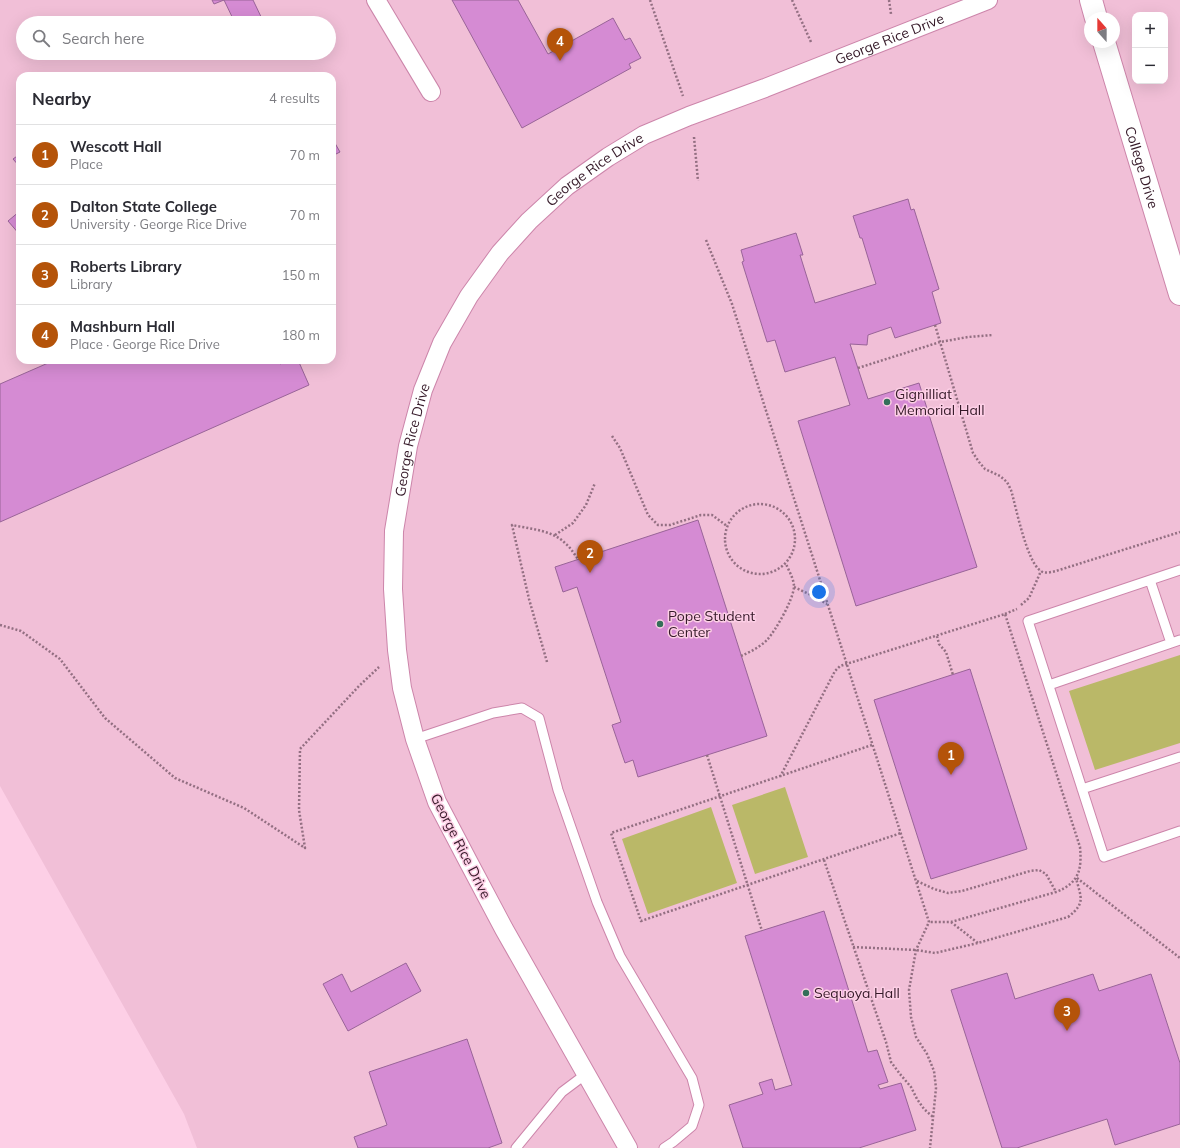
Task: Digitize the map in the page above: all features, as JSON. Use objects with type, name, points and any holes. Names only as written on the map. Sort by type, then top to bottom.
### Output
[{"type":"street","points":[[376,0],[431,92]]},
{"type":"street","name":"George Rice Drive","points":[[628,1148],[504,930],[437,802],[415,739],[402,688],[397,650],[393,589],[394,531],[408,446],[423,390],[442,343],[469,296],[500,253],[529,221],[567,186],[608,157],[644,135],[689,116],[765,88],[988,0]]},
{"type":"street","points":[[1091,0],[1094,12]]},
{"type":"street","name":"College Drive","points":[[1106,48],[1180,294]]},
{"type":"lane","points":[[1180,570],[1028,621],[1104,857],[1180,830]]},
{"type":"lane","points":[[1150,580],[1171,643]]},
{"type":"lane","points":[[1048,685],[1180,640]]},
{"type":"lane","points":[[415,739],[493,713],[522,708],[540,718],[558,790],[597,902],[617,950],[692,1078],[698,1105],[692,1126],[664,1148]]},
{"type":"lane","points":[[1082,789],[1180,757]]},
{"type":"lane","points":[[516,1148],[562,1092],[586,1074]]},
{"type":"path","points":[[650,0],[683,96]]},
{"type":"path","points":[[792,0],[811,42]]},
{"type":"path","points":[[889,0],[891,14]]},
{"type":"path","points":[[694,137],[698,181]]},
{"type":"path","points":[[706,240],[732,304],[929,922],[916,950],[909,990],[911,1017],[916,1037],[927,1054],[934,1071],[936,1088],[930,1148]]},
{"type":"path","points":[[935,325],[973,453],[985,469],[1000,476],[1007,482],[1011,490],[1030,556],[1035,566],[1041,571],[1049,573],[1180,532]]},
{"type":"path","points":[[858,368],[940,342],[968,337],[993,335]]},
{"type":"path","points":[[612,436],[620,448],[648,515],[658,525],[670,525],[701,515],[712,515],[727,526]]},
{"type":"path","points":[[555,535],[574,523],[586,505],[595,483]]},
{"type":"path","points":[[763,504],[774,507],[784,513],[791,521],[795,532],[796,543],[793,554],[786,564],[776,571],[764,575],[752,574],[741,569],[732,561],[726,550],[725,538],[727,526],[733,516],[742,509],[752,505],[763,504]]},
{"type":"path","points":[[547,662],[512,525],[555,535],[566,543],[578,559]]},
{"type":"path","points":[[741,656],[755,650],[767,640],[792,599],[794,587],[786,564]]},
{"type":"path","points":[[780,777],[835,671],[840,666],[1005,614],[1018,608],[1029,598],[1041,571]]},
{"type":"path","points":[[794,587],[827,605]]},
{"type":"path","points":[[929,922],[951,922],[1056,892],[1065,888],[1076,878],[1081,862],[1080,846],[1005,614]]},
{"type":"path","points":[[0,625],[21,631],[60,659],[105,718],[175,778],[244,808],[305,848],[299,810],[300,749],[359,686],[397,650]]},
{"type":"path","points":[[937,636],[940,644],[946,652],[953,675]]},
{"type":"path","points":[[872,745],[611,833],[641,921],[901,833]]},
{"type":"path","points":[[707,755],[762,931]]},
{"type":"path","points":[[824,860],[886,1042],[891,1062],[911,1087],[924,1109],[933,1117]]},
{"type":"path","points":[[916,881],[948,893],[962,892],[1030,870],[1039,870],[1046,874],[1056,892]]},
{"type":"path","points":[[854,946],[916,950],[935,953],[978,944],[1068,917],[1078,910],[1082,900],[1076,878]]},
{"type":"path","points":[[1076,878],[1180,958]]},
{"type":"path","points":[[951,922],[978,944]]},
{"type":"shaded area","points":[[0,0],[1180,0],[1180,1148],[197,1148],[184,1114],[0,786]]},
{"type":"shaded area","points":[[1180,655],[1180,743],[1095,770],[1069,691]]},
{"type":"shaded area","points":[[785,787],[808,857],[755,874],[732,805]]},
{"type":"shaded area","points":[[711,807],[737,883],[648,914],[622,839]]},
{"type":"building","points":[[212,0],[224,0],[214,4]]},
{"type":"building","points":[[224,0],[253,0],[261,16],[232,16]]},
{"type":"building","points":[[452,0],[518,0],[548,54],[613,18],[625,40],[630,38],[641,58],[629,64],[631,68],[522,128]]},
{"type":"building","points":[[336,145],[340,152],[336,154]]},
{"type":"building","name":"Gignilliat Memorial Hall","points":[[908,199],[911,210],[914,209],[939,289],[932,292],[941,323],[895,338],[891,327],[868,335],[867,345],[850,344],[868,399],[919,383],[977,567],[856,606],[798,421],[850,405],[835,357],[785,372],[775,340],[767,342],[742,262],[744,261],[741,250],[796,233],[803,255],[800,255],[815,303],[876,284],[862,238],[860,238],[853,216]]},
{"type":"building","points":[[16,214],[16,230],[8,221]]},
{"type":"building","points":[[46,364],[300,364],[309,385],[0,522],[0,384]]},
{"type":"building","name":"Pope Student Center","points":[[698,520],[767,736],[638,777],[633,760],[625,763],[612,725],[621,722],[577,587],[563,592],[555,567]]},
{"type":"building","points":[[970,669],[1027,849],[931,879],[874,700]]},
{"type":"building","name":"Sequoya Hall","points":[[824,911],[868,1052],[877,1050],[888,1082],[878,1085],[880,1089],[901,1083],[916,1130],[859,1148],[743,1148],[729,1105],[763,1094],[759,1083],[772,1079],[775,1090],[792,1085],[745,936]]},
{"type":"building","points":[[406,963],[421,991],[348,1031],[323,984],[342,974],[351,992]]},
{"type":"building","points":[[1007,973],[1015,999],[1093,974],[1099,991],[1151,974],[1180,1063],[1180,1124],[1115,1145],[1107,1119],[1017,1148],[1002,1148],[951,990]]},
{"type":"building","points":[[467,1039],[502,1143],[488,1148],[358,1148],[354,1137],[387,1125],[369,1072]]},
{"type":"place","name":"Mashburn Hall","points":[[560,61]]},
{"type":"place","name":"Gignilliat Memorial Hall","points":[[887,402]]},
{"type":"place","name":"Dalton State College","points":[[590,573]]},
{"type":"place","name":"Pope Student Center","points":[[660,624]]},
{"type":"place","name":"Wescott Hall","points":[[951,775]]},
{"type":"place","name":"Sequoya Hall","points":[[806,993]]},
{"type":"place","name":"Roberts Library","points":[[1067,1031]]}]
